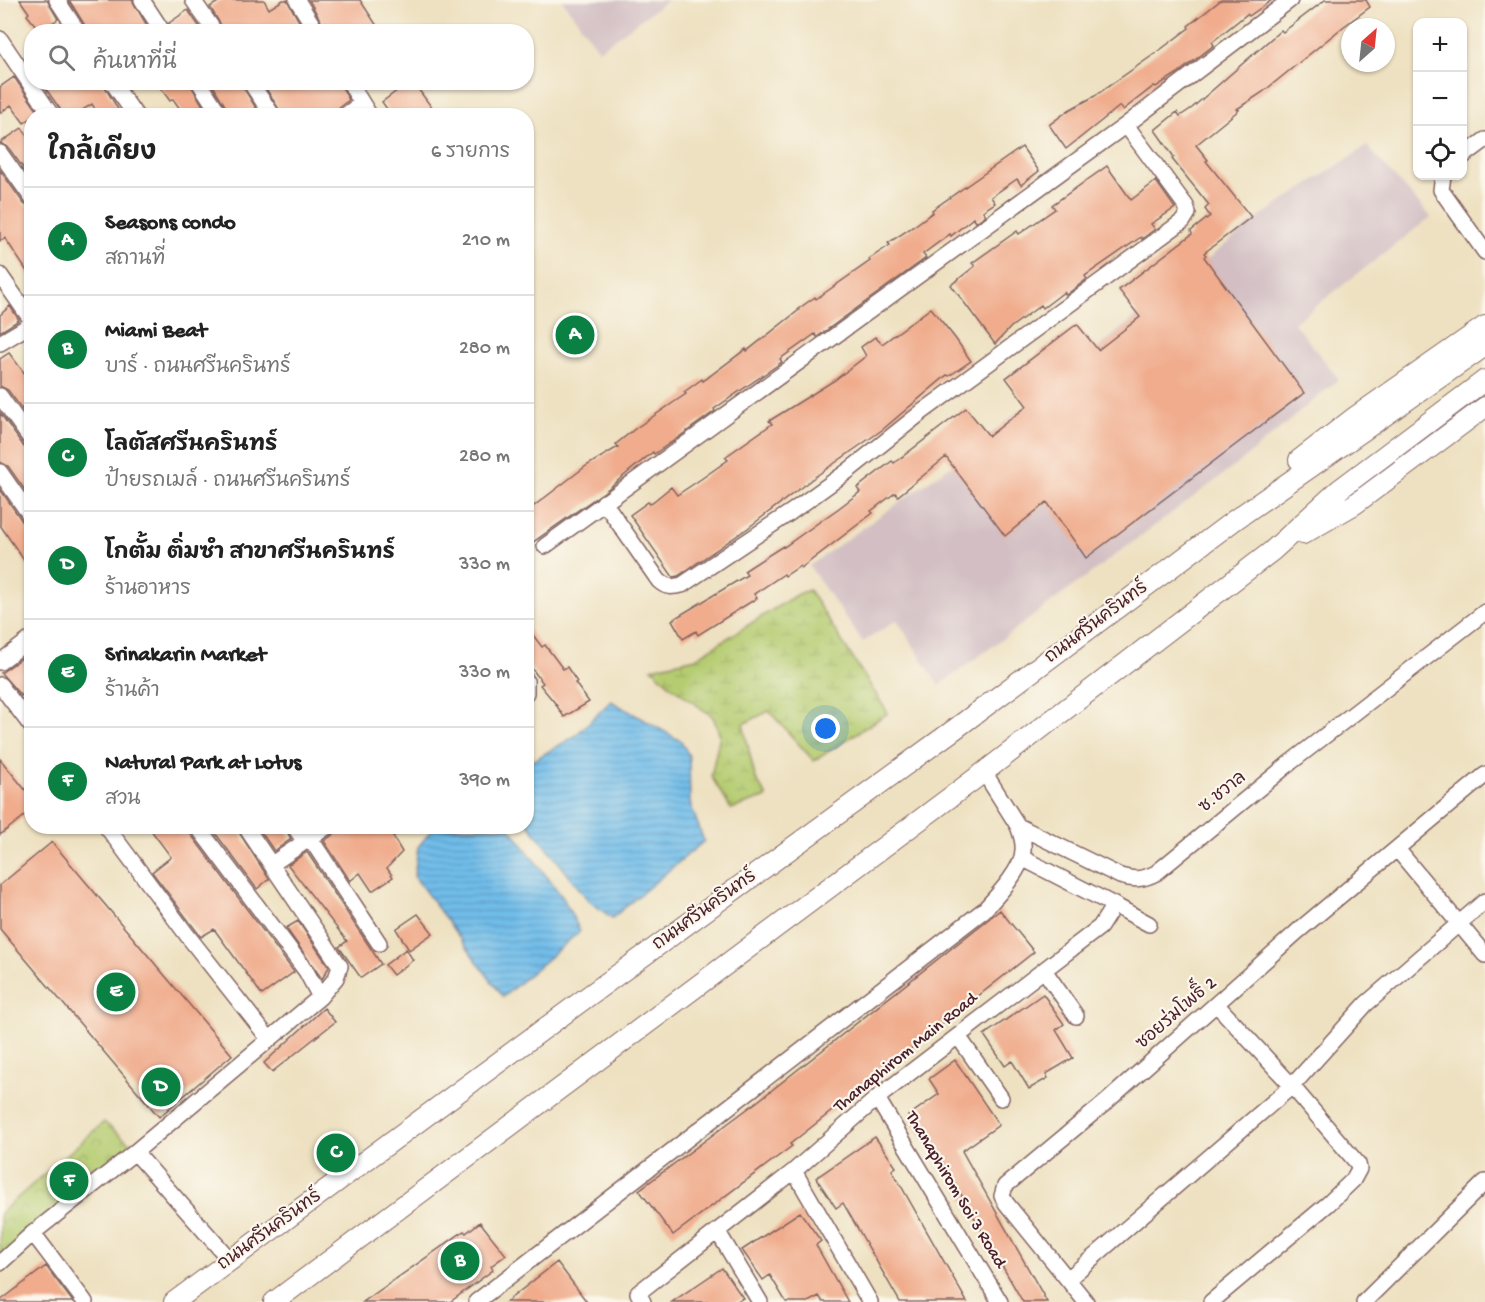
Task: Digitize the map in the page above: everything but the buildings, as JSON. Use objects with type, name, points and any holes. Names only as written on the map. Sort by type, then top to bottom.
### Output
[{"type":"main road","name":"ถนนศรีนครินทร์","points":[[1236,519],[1300,459],[1355,417],[1485,326]]},
{"type":"main road","name":"ถนนศรีนครินทร์","points":[[174,1302],[955,729],[1236,519],[1485,346]]},
{"type":"main road","points":[[274,1302],[984,772],[1272,551],[1340,489],[1485,380]]},
{"type":"main road","points":[[1272,551],[1355,504],[1485,407]]},
{"type":"street","points":[[57,0],[73,24]]},
{"type":"street","points":[[142,0],[158,24]]},
{"type":"street","points":[[193,0],[210,24]]},
{"type":"street","points":[[297,0],[312,24]]},
{"type":"street","points":[[545,546],[1126,125],[1290,0]]},
{"type":"street","points":[[0,39],[24,75]]},
{"type":"street","points":[[34,90],[47,108]]},
{"type":"street","points":[[118,90],[130,108]]},
{"type":"street","points":[[204,90],[216,108]]},
{"type":"street","points":[[255,90],[268,108]]},
{"type":"street","points":[[354,90],[365,108]]},
{"type":"street","points":[[604,502],[658,581],[664,586],[671,587],[682,585],[819,491],[922,412],[1183,221],[1188,213],[1186,206],[1126,125]]},
{"type":"street","points":[[1467,153],[1485,140]]},
{"type":"street","points":[[0,153],[24,187]]},
{"type":"street","points":[[1442,180],[1441,190],[1485,252]]},
{"type":"street","points":[[0,275],[24,310]]},
{"type":"street","points":[[0,343],[24,327]]},
{"type":"street","points":[[0,396],[24,430]]},
{"type":"street","points":[[0,472],[24,506]]},
{"type":"street","name":"ซ.ชวาล","points":[[1018,826],[1120,876],[1132,880],[1147,878],[1291,762],[1485,612]]},
{"type":"street","points":[[0,662],[24,644]]},
{"type":"street","points":[[0,685],[24,716]]},
{"type":"street","points":[[476,1302],[984,910],[1006,884],[1022,858],[1023,841],[1018,826],[984,772]]},
{"type":"street","name":"ซอยร่มโพธิ์ 2","points":[[1086,1302],[1006,1203],[1002,1196],[1005,1186],[1217,1005],[1298,931],[1485,775]]},
{"type":"street","points":[[112,834],[187,935],[269,1039]]},
{"type":"street","points":[[203,834],[306,971],[320,997]]},
{"type":"street","points":[[0,1263],[33,1233],[135,1152],[320,997],[336,978],[340,966],[251,834]]},
{"type":"street","points":[[302,834],[379,943]]},
{"type":"street","points":[[272,864],[317,834]]},
{"type":"street","points":[[1397,849],[1485,955]]},
{"type":"street","points":[[1022,858],[1149,924]]},
{"type":"street","points":[[1068,1279],[1292,1086],[1366,1004],[1485,901]]},
{"type":"street","name":"Thanaphirom Main Road","points":[[641,1297],[794,1171],[878,1098],[1100,927],[1114,905]]},
{"type":"street","points":[[1044,970],[1076,1016]]},
{"type":"street","points":[[1211,1302],[1328,1204],[1358,1174],[1359,1170],[1358,1164],[1292,1086],[1217,1005]]},
{"type":"street","points":[[958,1036],[1001,1098]]},
{"type":"street","name":"Thanaphirom Soi 3 Road","points":[[878,1098],[1000,1302]]},
{"type":"street","points":[[135,1152],[230,1260]]},
{"type":"street","points":[[794,1171],[870,1302]]},
{"type":"street","points":[[1364,1302],[1485,1182]]},
{"type":"street","points":[[718,1232],[760,1302]]},
{"type":"street","points":[[33,1233],[85,1302]]},
{"type":"shaded area","points":[[562,0],[668,0],[599,50]]},
{"type":"shaded area","points":[[1367,146],[1431,217],[1294,323],[1339,379],[1239,463],[939,686],[897,620],[863,642],[809,566],[952,465],[1261,216]]},
{"type":"green space","points":[[809,590],[888,713],[814,761],[769,711],[743,724],[755,777],[767,797],[731,809],[711,776],[720,735],[713,717],[671,686],[652,668],[696,658],[796,595]]},
{"type":"green space","points":[[104,1122],[137,1149],[0,1269],[0,1213]]},
{"type":"water","points":[[611,701],[681,741],[689,756],[690,803],[704,841],[612,918],[588,900],[534,831],[534,760],[575,736]]},
{"type":"water","points":[[428,834],[514,834],[563,898],[580,931],[503,997],[414,876],[418,847]]},
{"type":"place","name":"Seasons condo","points":[[575,335]]},
{"type":"place","name":"Srinakarin Market","points":[[116,992]]},
{"type":"place","name":"โกตั้ม ติ่มซำ สาขาศรีนครินทร์","points":[[161,1087]]},
{"type":"place","name":"โลตัสศรีนครินทร์","points":[[336,1153]]},
{"type":"place","name":"Natural Park at Lotus","points":[[69,1181]]},
{"type":"place","name":"Miami Beat","points":[[460,1261]]}]
